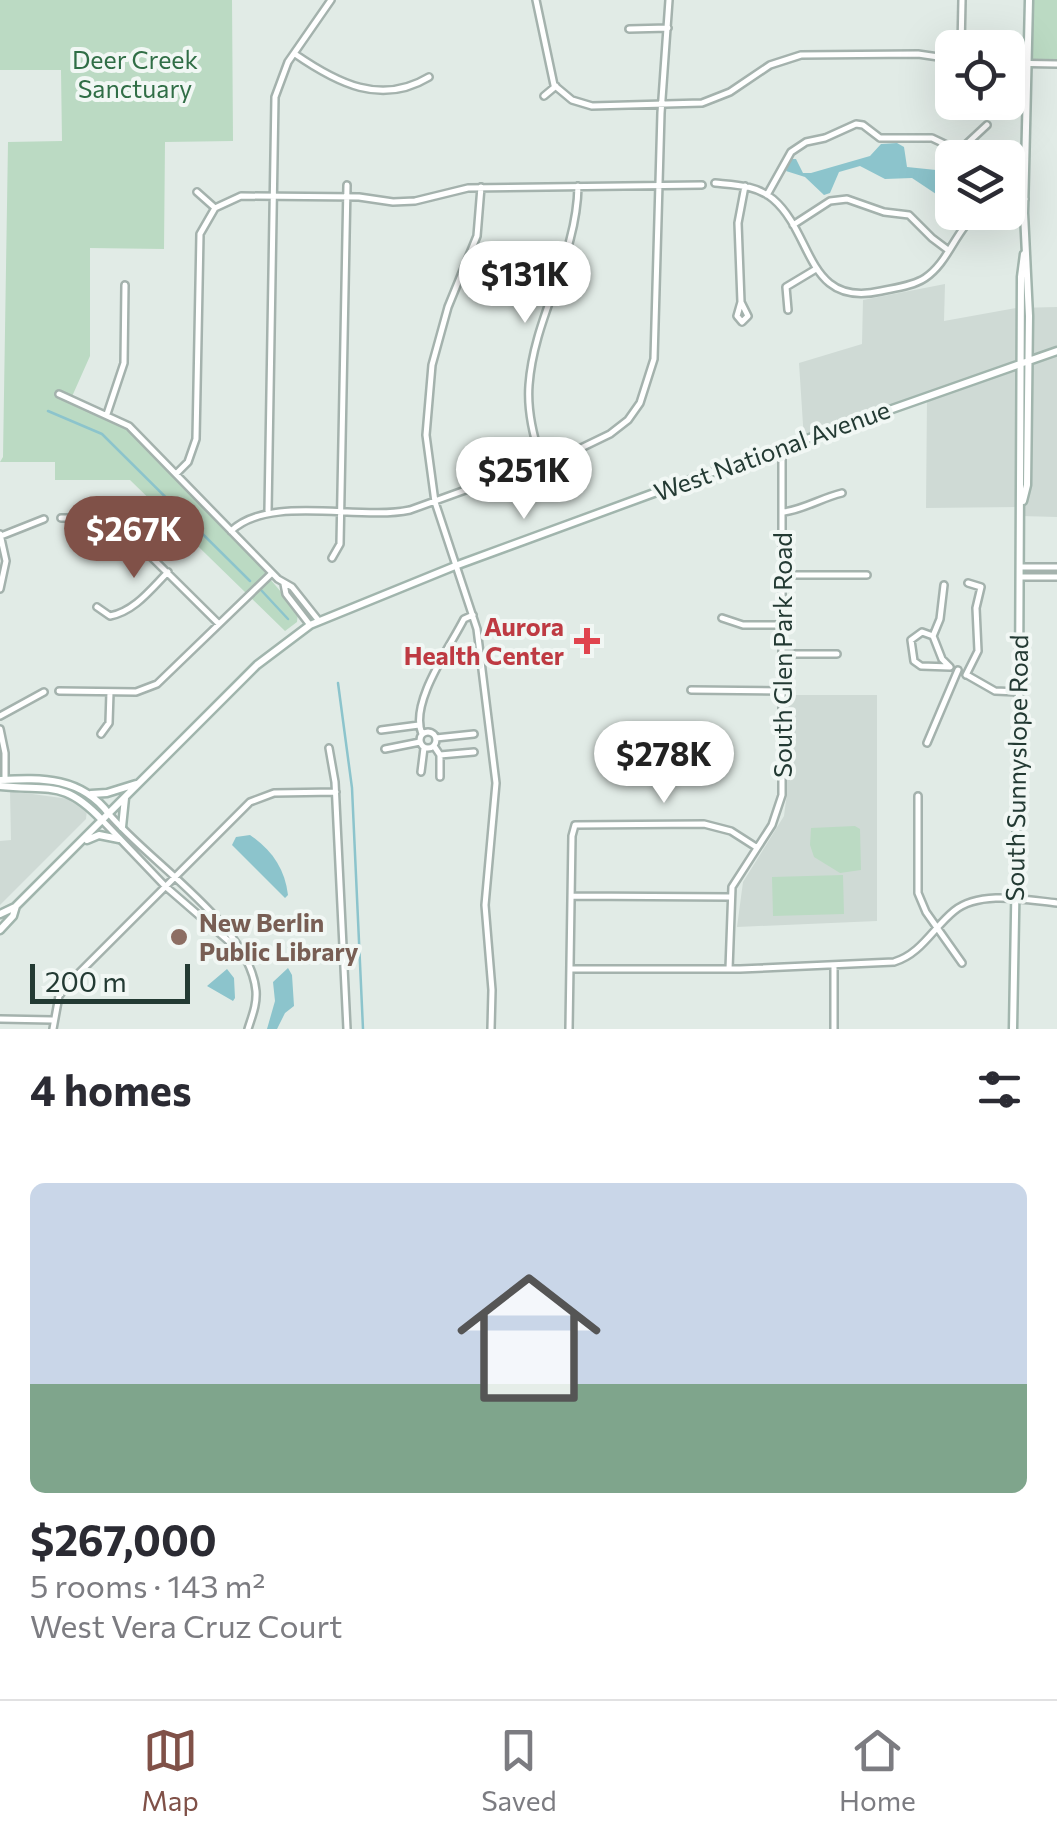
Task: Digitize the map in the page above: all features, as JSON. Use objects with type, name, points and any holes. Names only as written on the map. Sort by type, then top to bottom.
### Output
[{"type":"main road","name":"South Sunnyslope Road","points":[[1025,198],[1029,0]]},
{"type":"main road","name":"South Sunnyslope Road","points":[[1013,1029],[1024,230]]},
{"type":"main road","name":"West National Avenue","points":[[0,914],[16,906],[258,665],[315,623],[455,566],[1057,351]]},
{"type":"main road","points":[[3,783],[56,780],[90,794],[109,814]]},
{"type":"main road","points":[[3,783],[71,793],[102,820]]},
{"type":"main road","points":[[90,794],[138,784]]},
{"type":"main road","points":[[122,827],[126,796]]},
{"type":"main road","points":[[73,849],[95,836],[120,839]]},
{"type":"main road","name":"West National Avenue","points":[[0,930],[14,916],[16,906]]},
{"type":"street","points":[[268,512],[275,98],[280,78],[331,0]]},
{"type":"street","points":[[536,0],[556,86],[572,100],[586,105],[694,105],[716,99],[770,66],[801,56],[935,56]]},
{"type":"street","points":[[231,531],[246,519],[268,512],[398,513],[602,440],[632,414],[644,394],[654,359],[661,106],[669,0]]},
{"type":"street","points":[[961,30],[962,0]]},
{"type":"street","points":[[630,28],[668,28]]},
{"type":"street","points":[[294,54],[338,82],[365,90],[396,90],[430,76]]},
{"type":"street","points":[[1028,63],[1057,64]]},
{"type":"street","points":[[544,96],[556,86]]},
{"type":"street","points":[[767,195],[791,152],[806,142],[856,124],[880,138],[935,140]]},
{"type":"street","points":[[974,140],[987,125]]},
{"type":"street","points":[[714,183],[745,186],[767,195],[781,207],[816,270],[830,284],[846,292],[874,293],[924,279],[940,265],[961,230]]},
{"type":"street","points":[[332,558],[340,548],[347,185]]},
{"type":"street","points":[[176,474],[192,455],[196,439],[200,234],[215,208],[236,197],[346,197],[407,202],[481,187],[702,185]]},
{"type":"street","points":[[541,462],[530,418],[530,379],[573,236],[578,186]]},
{"type":"street","points":[[741,302],[737,230],[745,186]]},
{"type":"street","points":[[481,187],[477,236],[440,330],[428,387],[426,446],[435,502],[473,614],[496,784],[485,906],[492,1029]]},
{"type":"street","points":[[198,192],[215,208]]},
{"type":"street","points":[[792,225],[830,202],[848,199],[912,216],[948,250]]},
{"type":"street","points":[[788,310],[786,287],[816,270]]},
{"type":"street","points":[[107,414],[124,362],[126,285]]},
{"type":"street","points":[[59,394],[128,426],[272,573],[292,587],[315,623]]},
{"type":"street","name":"South Glen Park Road","points":[[729,969],[730,897],[738,875],[772,824],[780,803],[782,448]]},
{"type":"street","points":[[784,512],[842,494]]},
{"type":"street","points":[[0,589],[6,561],[0,535],[44,518]]},
{"type":"street","points":[[61,518],[96,518],[117,524],[219,624]]},
{"type":"street","points":[[1020,567],[1057,567]]},
{"type":"street","points":[[97,608],[110,616],[121,613],[168,572]]},
{"type":"street","points":[[59,691],[136,692],[158,684],[272,573]]},
{"type":"street","points":[[783,575],[867,575]]},
{"type":"street","points":[[1020,577],[1057,577]]},
{"type":"street","points":[[966,675],[978,651],[976,608],[981,587],[968,584]]},
{"type":"street","points":[[944,586],[940,619],[933,636],[939,655],[995,692],[1019,692]]},
{"type":"street","points":[[420,772],[422,734],[418,725],[422,702],[464,619],[473,614]]},
{"type":"street","points":[[722,618],[744,625],[783,625]]},
{"type":"street","points":[[933,636],[922,632],[912,638],[914,662],[954,668]]},
{"type":"street","points":[[783,654],[837,654]]},
{"type":"street","points":[[928,743],[954,668]]},
{"type":"street","points":[[692,690],[783,691]]},
{"type":"street","points":[[0,716],[44,692]]},
{"type":"street","points":[[102,734],[109,724],[110,692]]},
{"type":"street","points":[[380,730],[418,725]]},
{"type":"street","points":[[0,729],[5,753],[3,783]]},
{"type":"street","points":[[422,734],[430,732],[435,742],[440,755],[440,777]]},
{"type":"street","points":[[385,750],[474,734]]},
{"type":"street","points":[[328,748],[336,792],[347,1029]]},
{"type":"street","points":[[440,755],[474,752]]},
{"type":"street","points":[[53,1029],[59,996],[68,984],[257,798],[274,793],[336,792]]},
{"type":"street","points":[[918,796],[917,885],[921,903],[962,963]]},
{"type":"street","points":[[109,814],[217,918],[250,966],[256,1005],[248,1029]]},
{"type":"street","points":[[102,820],[164,886],[238,949]]},
{"type":"street","points":[[568,1029],[574,827],[592,823],[704,824],[731,831],[757,847]]},
{"type":"street","points":[[571,896],[730,897]]},
{"type":"street","points":[[570,969],[834,967],[898,961],[913,954],[963,905],[980,900],[1057,902]]},
{"type":"street","points":[[834,967],[834,1029]]},
{"type":"street","points":[[0,1018],[53,1020]]},
{"type":"shaded area","points":[[945,284],[944,321],[1016,308],[1057,307],[1057,517],[1021,516],[1020,507],[926,508],[927,398],[804,440],[799,363],[862,344],[863,300]]},
{"type":"shaded area","points":[[785,695],[877,695],[877,921],[737,927],[743,882],[784,816]]},
{"type":"shaded area","points":[[10,791],[69,799],[87,809],[86,819],[0,905],[0,841],[11,840]]},
{"type":"green space","name":"Deer Creek Sanctuary","points":[[0,0],[232,0],[233,141],[165,142],[164,249],[90,248],[90,356],[70,401],[128,428],[264,567],[298,612],[297,622],[285,631],[130,480],[55,480],[55,462],[0,462],[8,142],[62,141],[61,70],[0,70]]},
{"type":"green space","points":[[1029,0],[1057,0],[1057,64],[1028,63]]},
{"type":"green space","points":[[811,828],[860,829],[861,870],[840,873],[814,857]]},
{"type":"green space","points":[[843,875],[844,914],[773,916],[772,877]]},
{"type":"water","points":[[897,143],[904,147],[907,167],[935,170],[935,193],[912,178],[885,179],[860,166],[839,172],[830,193],[824,195],[805,177],[786,171],[791,159],[796,159],[803,173],[811,173],[870,156],[881,144]]},
{"type":"water","points":[[250,835],[265,847],[280,869],[288,895],[285,898],[232,845],[236,837]]},
{"type":"water","points":[[288,968],[294,1006],[285,1013],[277,1029],[267,1029],[275,1001],[273,982]]},
{"type":"water","points":[[227,969],[234,978],[233,1001],[207,986]]},
{"type":"waterway","points":[[48,411],[102,434],[250,581]]},
{"type":"waterway","points":[[261,590],[288,619]]},
{"type":"waterway","points":[[338,683],[352,788],[363,1029]]},
{"type":"place","name":"Aurora Health Center","points":[[587,641]]},
{"type":"place","name":"New Berlin Public Library","points":[[179,937]]}]
